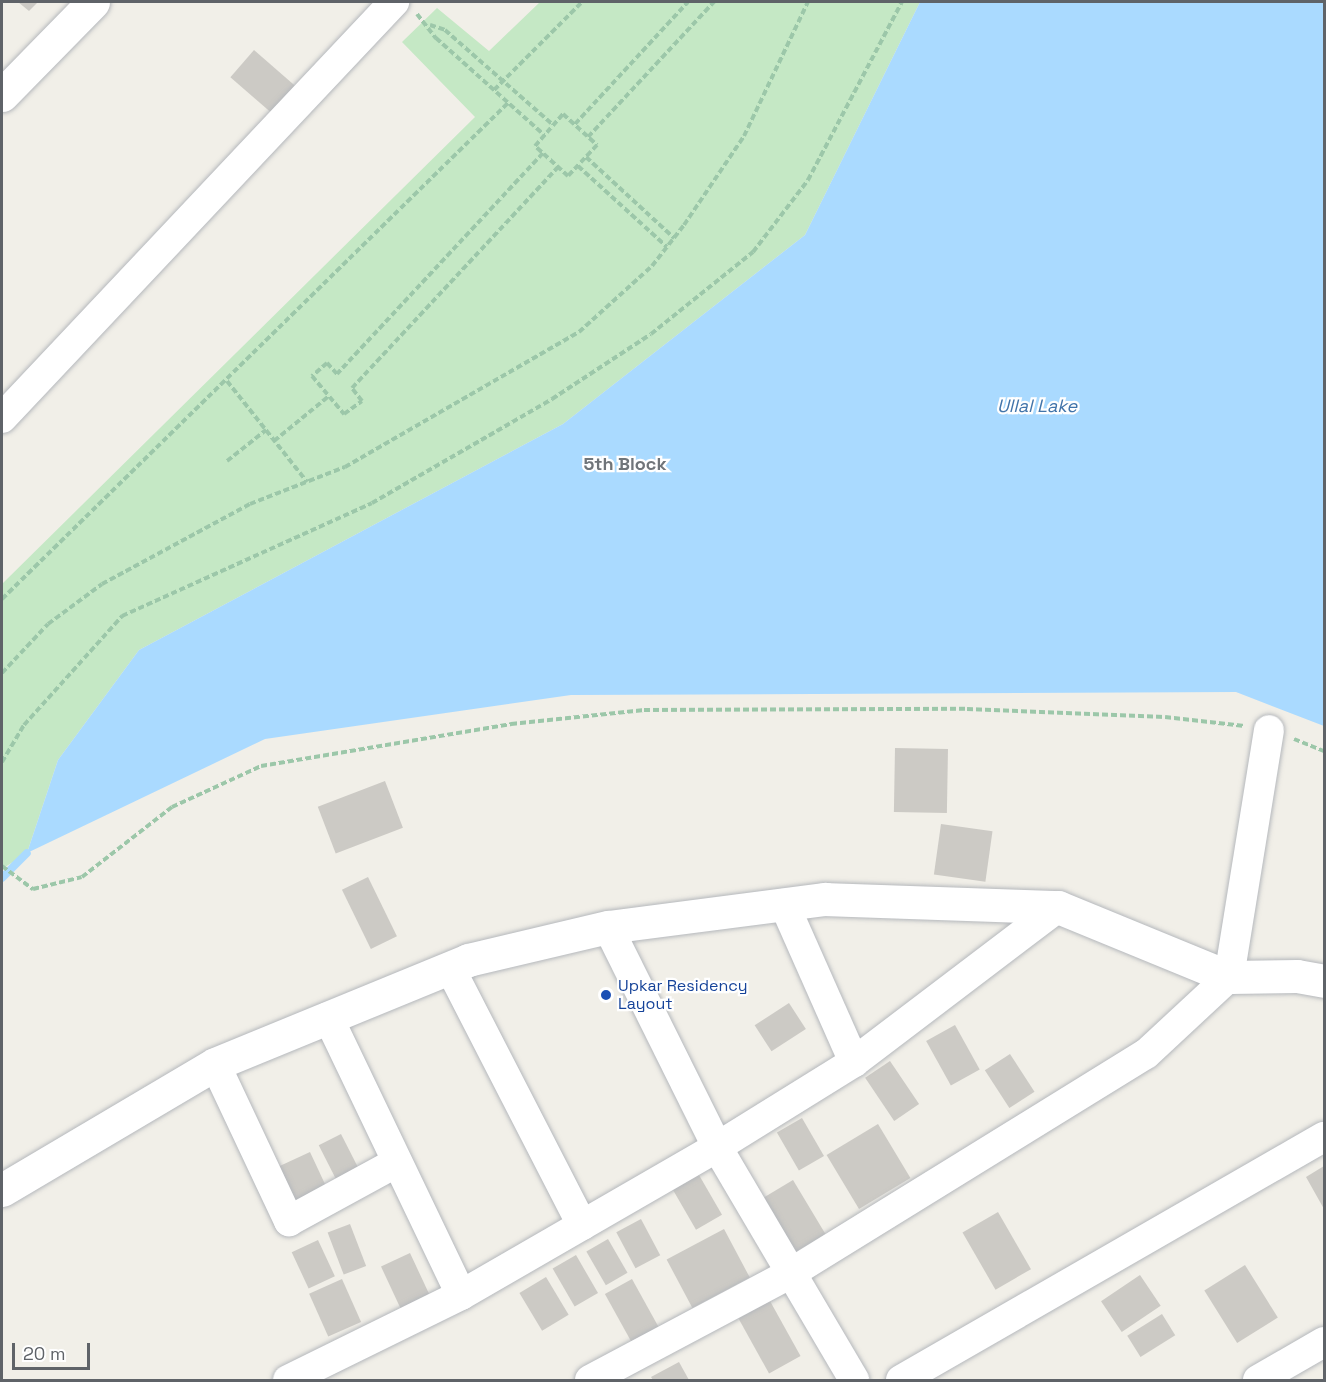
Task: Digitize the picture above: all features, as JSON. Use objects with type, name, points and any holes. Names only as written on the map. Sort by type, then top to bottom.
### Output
[{"type":"street","points":[[2,95],[93,2]]},
{"type":"street","points":[[3,413],[394,2]]},
{"type":"street","points":[[590,1380],[791,1273],[1146,1054],[1229,976],[1269,730]]},
{"type":"street","points":[[2,1190],[215,1064],[450,968],[608,927],[825,899],[1058,907],[1229,976],[1297,975],[1324,981]]},
{"type":"street","points":[[784,904],[854,1062]]},
{"type":"street","points":[[288,1380],[331,1370],[717,1147],[854,1062],[1058,907]]},
{"type":"street","points":[[608,927],[717,1147],[854,1380]]},
{"type":"street","points":[[450,968],[582,1225]]},
{"type":"street","points":[[328,1017],[461,1295]]},
{"type":"street","points":[[215,1064],[289,1221],[397,1162]]},
{"type":"street","points":[[901,1380],[1324,1137]]},
{"type":"street","points":[[1258,1380],[1324,1342]]},
{"type":"path","points":[[494,90],[582,2]]},
{"type":"path","points":[[575,124],[688,2]]},
{"type":"path","points":[[588,137],[714,2]]},
{"type":"path","points":[[2,673],[48,624],[102,584],[250,504],[345,467],[579,332],[652,266],[674,238],[744,136],[808,2]]},
{"type":"path","points":[[2,762],[24,725],[122,616],[372,503],[412,480],[552,399],[651,334],[753,252],[808,180],[902,2]]},
{"type":"path","points":[[544,135],[436,38],[429,25],[445,30],[554,125]]},
{"type":"path","points":[[2,599],[227,381],[508,103]]},
{"type":"path","points":[[563,114],[575,124],[597,145],[568,176],[534,146],[563,114]]},
{"type":"path","points":[[543,153],[337,374],[327,363],[312,376],[344,414],[362,401],[352,388],[558,167]]},
{"type":"path","points":[[586,157],[674,238]]},
{"type":"path","points":[[578,165],[667,247]]},
{"type":"path","points":[[227,381],[307,482]]},
{"type":"path","points":[[274,441],[328,396]]},
{"type":"path","points":[[227,461],[266,430]]},
{"type":"path","points":[[2,866],[33,889],[81,877],[172,807],[261,766],[510,724],[645,710],[967,709],[1165,717],[1269,730],[1324,751]]},
{"type":"green space","points":[[540,2],[920,2],[805,235],[563,424],[139,650],[58,760],[27,853],[2,869],[2,584],[475,117],[402,42],[437,8],[489,51]]},
{"type":"water","name":"Ullal Lake","points":[[920,2],[1324,2],[1324,726],[1236,692],[571,695],[265,739],[27,853],[58,760],[139,650],[563,424],[805,235]]},
{"type":"building","points":[[18,2],[38,2],[29,11]]},
{"type":"building","points":[[254,50],[297,87],[273,115],[230,77]]},
{"type":"building","points":[[895,748],[948,749],[947,813],[894,812]]},
{"type":"building","points":[[385,781],[403,828],[336,853],[318,807]]},
{"type":"building","points":[[941,824],[992,831],[985,882],[934,875]]},
{"type":"building","points":[[368,877],[397,936],[371,949],[342,890]]},
{"type":"building","points":[[789,1003],[806,1029],[771,1051],[755,1025]]},
{"type":"building","points":[[955,1025],[980,1070],[951,1086],[926,1041]]},
{"type":"building","points":[[1010,1054],[1035,1092],[1009,1108],[985,1070]]},
{"type":"building","points":[[890,1061],[919,1104],[894,1121],[865,1078]]},
{"type":"building","points":[[802,1118],[824,1156],[799,1171],[777,1132]]},
{"type":"building","points":[[878,1124],[910,1178],[859,1209],[827,1155]]},
{"type":"building","points":[[341,1134],[363,1177],[341,1188],[319,1145]]},
{"type":"building","points":[[310,1152],[330,1195],[299,1209],[279,1166]]},
{"type":"building","points":[[1324,1166],[1324,1209],[1306,1177]]},
{"type":"building","points":[[699,1175],[722,1215],[696,1230],[673,1190]]},
{"type":"building","points":[[793,1180],[825,1234],[795,1252],[763,1198]]},
{"type":"building","points":[[998,1212],[1031,1269],[995,1290],[962,1232]]},
{"type":"building","points":[[641,1219],[660,1255],[636,1268],[616,1232]]},
{"type":"building","points":[[350,1224],[366,1266],[344,1275],[328,1233]]},
{"type":"building","points":[[724,1229],[750,1278],[692,1308],[667,1260]]},
{"type":"building","points":[[608,1239],[628,1273],[606,1285],[586,1252]]},
{"type":"building","points":[[318,1240],[335,1276],[309,1289],[292,1252]]},
{"type":"building","points":[[410,1253],[430,1296],[401,1309],[381,1267]]},
{"type":"building","points":[[576,1255],[598,1293],[575,1307],[553,1268]]},
{"type":"building","points":[[1245,1265],[1278,1318],[1237,1343],[1204,1290]]},
{"type":"building","points":[[1140,1275],[1161,1306],[1122,1332],[1101,1301]]},
{"type":"building","points":[[546,1277],[569,1315],[542,1331],[519,1293]]},
{"type":"building","points":[[342,1279],[361,1322],[328,1337],[309,1294]]},
{"type":"building","points":[[632,1279],[660,1330],[633,1345],[605,1294]]},
{"type":"building","points":[[770,1301],[801,1356],[769,1374],[739,1318]]},
{"type":"building","points":[[1162,1314],[1175,1335],[1140,1357],[1127,1336]]},
{"type":"building","points":[[679,1362],[689,1380],[653,1380],[651,1377]]},
{"type":"waterway","points":[[2,878],[27,853]]},
{"type":"place","name":"Upkar Residency Layout","points":[[606,995]]},
{"type":"district","name":"5th Block","points":[[625,464]]}]
